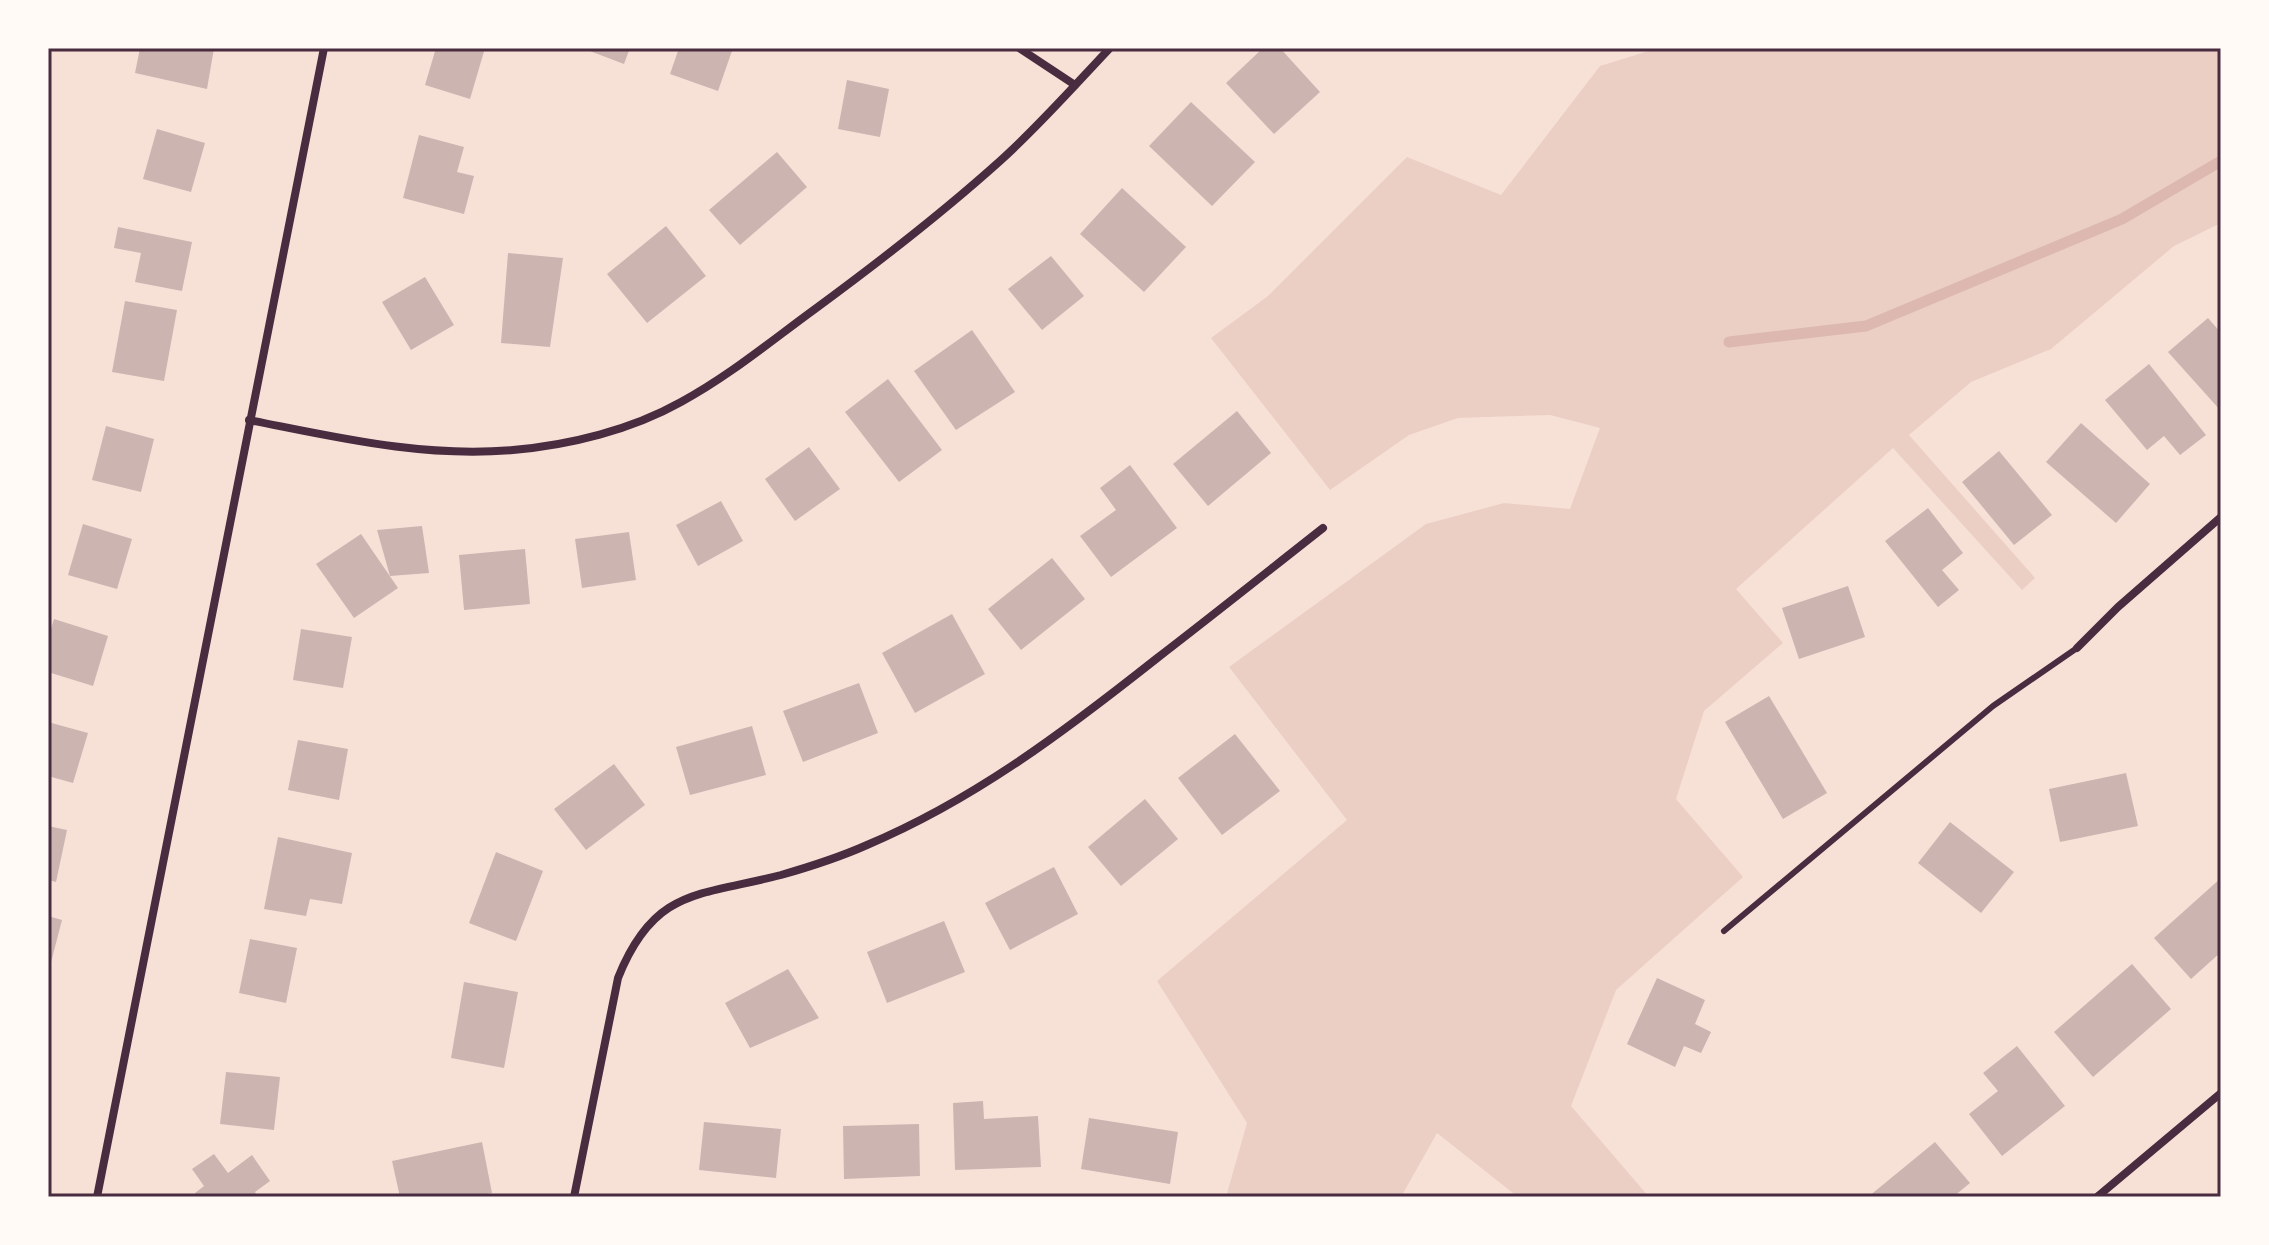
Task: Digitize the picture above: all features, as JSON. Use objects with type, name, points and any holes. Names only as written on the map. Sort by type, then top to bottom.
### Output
[{"type":"street","points":[[97,1197],[324,48]]},
{"type":"street","points":[[1019,48],[1075,85]]},
{"type":"street","points":[[249,420],[391,448],[462,453],[550,444],[611,431],[645,419],[680,403],[723,376],[865,272],[1002,159],[1110,48]]},
{"type":"street","points":[[2077,648],[2118,607],[2221,517]]},
{"type":"street","points":[[574,1197],[618,978],[630,948],[649,923],[673,904],[696,894],[783,874],[864,847],[975,791],[1084,717],[1323,528]]},
{"type":"street","points":[[2097,1197],[2221,1093]]},
{"type":"lane","points":[[1724,931],[1993,706],[2077,648]]},
{"type":"shaded area","points":[[1658,48],[2221,48],[2221,223],[2174,246],[2051,349],[1971,382],[1909,435],[2035,578],[2022,590],[1893,448],[1736,589],[1783,643],[1704,711],[1676,799],[1743,877],[1616,990],[1571,1106],[1649,1197],[1518,1197],[1437,1133],[1401,1197],[1226,1197],[1247,1123],[1157,981],[1347,820],[1229,667],[1426,524],[1504,503],[1570,509],[1600,428],[1550,415],[1458,418],[1409,435],[1330,490],[1211,338],[1268,296],[1407,157],[1501,195],[1600,66]]},
{"type":"building","points":[[140,48],[214,48],[207,89],[135,73]]},
{"type":"building","points":[[436,48],[485,48],[470,99],[425,85]]},
{"type":"building","points":[[582,48],[630,48],[624,64]]},
{"type":"building","points":[[679,48],[733,48],[718,91],[670,74]]},
{"type":"building","points":[[1263,48],[1280,48],[1320,92],[1274,134],[1226,83]]},
{"type":"building","points":[[847,80],[889,89],[880,137],[838,129]]},
{"type":"building","points":[[1191,102],[1255,162],[1212,206],[1149,146]]},
{"type":"building","points":[[157,129],[205,143],[191,192],[143,179]]},
{"type":"building","points":[[419,135],[464,147],[457,172],[474,176],[464,214],[403,198]]},
{"type":"building","points":[[777,152],[807,187],[740,245],[709,210]]},
{"type":"building","points":[[1122,188],[1186,247],[1144,292],[1080,234]]},
{"type":"building","points":[[666,226],[706,276],[647,323],[607,274]]},
{"type":"building","points":[[118,227],[192,242],[182,291],[135,282],[141,253],[114,248]]},
{"type":"building","points":[[508,253],[563,258],[550,347],[501,343]]},
{"type":"building","points":[[1051,256],[1084,296],[1042,330],[1008,289]]},
{"type":"building","points":[[425,277],[454,325],[411,350],[382,302]]},
{"type":"building","points":[[125,301],[177,310],[164,381],[112,372]]},
{"type":"building","points":[[2208,318],[2221,333],[2221,411],[2168,352]]},
{"type":"building","points":[[972,330],[1015,392],[956,430],[914,371]]},
{"type":"building","points":[[2149,364],[2206,435],[2180,455],[2164,436],[2147,450],[2105,400]]},
{"type":"building","points":[[888,379],[942,450],[899,482],[845,412]]},
{"type":"building","points":[[1237,411],[1271,453],[1208,506],[1173,464]]},
{"type":"building","points":[[2081,423],[2150,484],[2116,523],[2046,462]]},
{"type":"building","points":[[106,426],[154,439],[141,492],[92,480]]},
{"type":"building","points":[[809,447],[840,489],[795,521],[765,479]]},
{"type":"building","points":[[1999,451],[2052,515],[2014,545],[1962,482]]},
{"type":"building","points":[[1130,465],[1177,528],[1111,577],[1080,536],[1116,510],[1100,488]]},
{"type":"building","points":[[721,501],[743,541],[698,566],[676,525]]},
{"type":"building","points":[[1928,508],[1963,553],[1942,570],[1959,590],[1938,607],[1885,541]]},
{"type":"building","points":[[83,524],[132,539],[117,589],[68,575]]},
{"type":"building","points":[[422,526],[429,573],[390,576],[377,530]]},
{"type":"building","points":[[629,532],[636,580],[582,588],[575,539]]},
{"type":"building","points":[[361,534],[398,588],[354,618],[316,564]]},
{"type":"building","points":[[525,549],[530,604],[464,610],[459,555]]},
{"type":"building","points":[[1052,558],[1085,599],[1021,650],[988,609]]},
{"type":"building","points":[[1848,586],[1865,637],[1799,659],[1782,608]]},
{"type":"building","points":[[952,614],[985,674],[915,713],[882,653]]},
{"type":"building","points":[[54,619],[108,636],[93,686],[48,672],[48,639]]},
{"type":"building","points":[[301,629],[352,637],[343,688],[293,680]]},
{"type":"building","points":[[859,683],[878,733],[803,762],[783,711]]},
{"type":"building","points":[[1769,696],[1827,793],[1783,819],[1725,722]]},
{"type":"building","points":[[48,722],[88,733],[73,783],[48,776]]},
{"type":"building","points":[[752,726],[766,775],[690,795],[676,747]]},
{"type":"building","points":[[1235,734],[1280,791],[1222,835],[1178,778]]},
{"type":"building","points":[[298,740],[348,749],[339,800],[288,790]]},
{"type":"building","points":[[614,764],[645,805],[586,850],[554,809]]},
{"type":"building","points":[[2126,773],[2138,826],[2060,842],[2049,789]]},
{"type":"building","points":[[1145,799],[1178,839],[1121,886],[1088,847]]},
{"type":"building","points":[[1950,822],[2014,872],[1981,913],[1918,863]]},
{"type":"building","points":[[48,826],[67,830],[56,882],[48,880]]},
{"type":"building","points":[[278,837],[352,853],[342,904],[310,899],[306,916],[264,909]]},
{"type":"building","points":[[496,852],[543,871],[516,941],[469,923]]},
{"type":"building","points":[[1054,867],[1078,914],[1010,950],[985,903]]},
{"type":"building","points":[[2221,878],[2221,952],[2191,979],[2154,938]]},
{"type":"building","points":[[48,916],[62,920],[49,970],[48,970]]},
{"type":"building","points":[[944,921],[965,972],[887,1003],[867,952]]},
{"type":"building","points":[[250,939],[297,948],[286,1003],[239,993]]},
{"type":"building","points":[[2132,964],[2171,1009],[2093,1077],[2054,1032]]},
{"type":"building","points":[[788,969],[819,1018],[750,1048],[725,1003]]},
{"type":"building","points":[[1657,978],[1705,1000],[1695,1024],[1711,1032],[1701,1053],[1684,1046],[1675,1067],[1627,1044]]},
{"type":"building","points":[[464,982],[518,992],[504,1068],[451,1058]]},
{"type":"building","points":[[2017,1046],[2065,1106],[2002,1156],[1969,1114],[1998,1091],[1983,1073]]},
{"type":"building","points":[[226,1072],[280,1077],[274,1130],[220,1124]]},
{"type":"building","points":[[983,1101],[984,1119],[1038,1116],[1041,1167],[955,1170],[953,1103]]},
{"type":"building","points":[[1089,1118],[1178,1132],[1170,1184],[1081,1169]]},
{"type":"building","points":[[704,1122],[781,1129],[776,1178],[699,1170]]},
{"type":"building","points":[[919,1124],[920,1176],[844,1179],[843,1126]]},
{"type":"building","points":[[482,1142],[492,1193],[474,1197],[400,1197],[392,1161]]},
{"type":"building","points":[[1935,1142],[1970,1183],[1953,1197],[1868,1197]]},
{"type":"building","points":[[214,1154],[228,1173],[252,1155],[270,1181],[255,1192],[258,1197],[198,1197],[195,1193],[204,1186],[192,1169]]},
{"type":"waterway","points":[[1729,342],[1866,326],[2122,219],[2221,161]]}]
